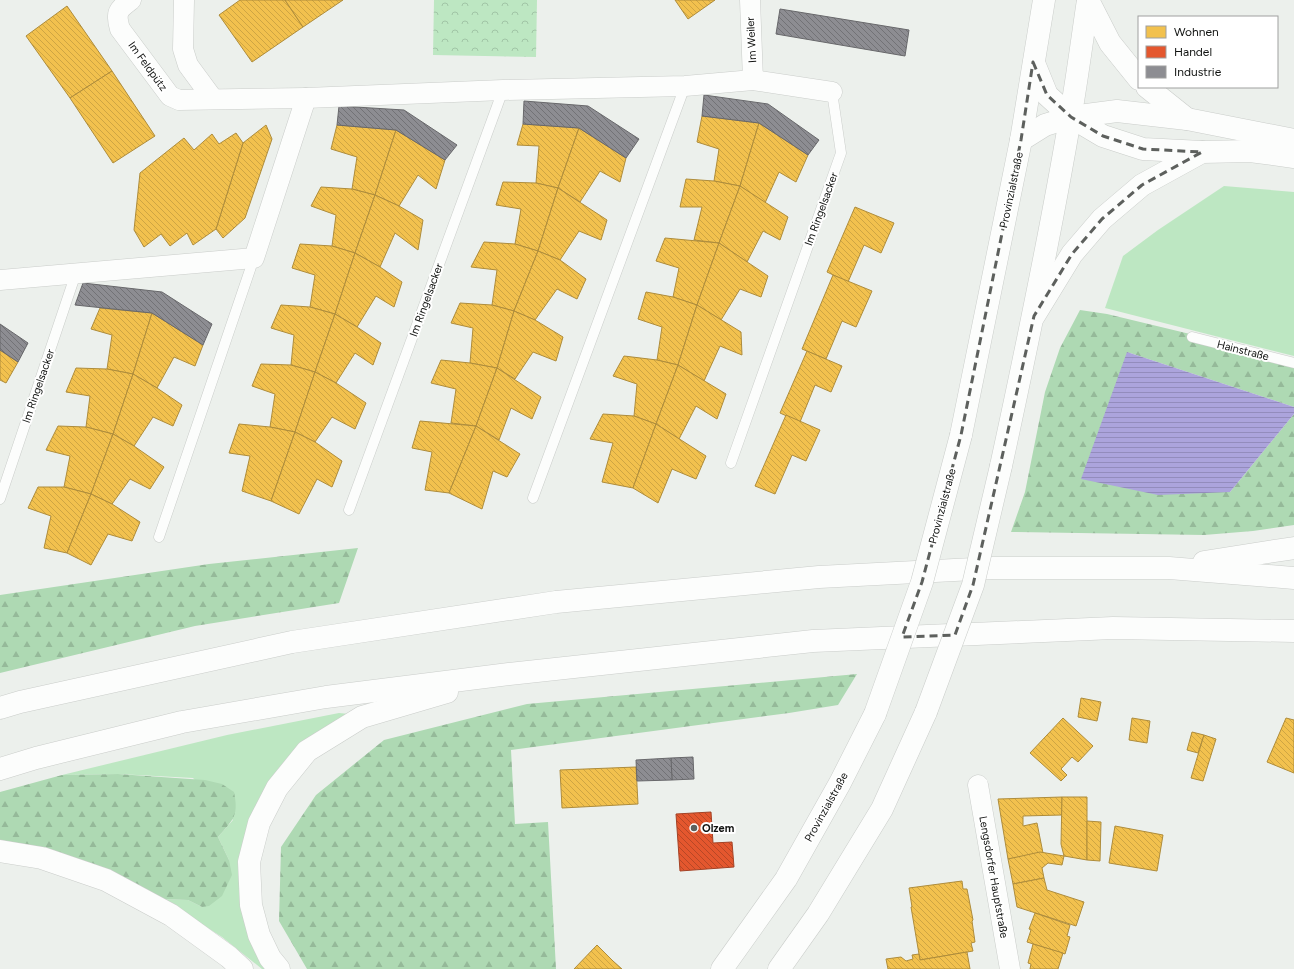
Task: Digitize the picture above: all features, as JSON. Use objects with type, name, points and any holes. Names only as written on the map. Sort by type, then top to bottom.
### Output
[{"type":"main road","name":"Provinzialstraße","points":[[722,969],[786,878],[840,783],[876,714],[922,582],[961,435],[1021,140],[1044,0]]},
{"type":"main road","points":[[1088,0],[1110,43],[1138,78]]},
{"type":"main road","points":[[779,969],[818,914],[882,809],[926,712],[973,585],[1034,316],[1071,117],[1088,0]]},
{"type":"main road","points":[[1033,62],[1046,95],[1071,117],[1103,136],[1143,149],[1202,152],[1250,151],[1294,157]]},
{"type":"main road","points":[[1148,88],[1187,119]]},
{"type":"main road","points":[[1021,140],[1045,125],[1071,117],[1117,111],[1187,119],[1294,140]]},
{"type":"main road","points":[[1034,316],[1072,254],[1102,219],[1142,185],[1202,152]]},
{"type":"main road","points":[[1169,568],[1294,548]]},
{"type":"main road","points":[[0,708],[20,702],[292,642],[556,602],[819,577],[993,568],[1169,568],[1294,578]]},
{"type":"main road","points":[[0,769],[36,758],[182,722],[326,697],[509,674],[813,641],[1113,628],[1294,631]]},
{"type":"main road","points":[[279,969],[270,958],[259,935],[251,905],[249,862],[259,823],[277,788],[307,751],[362,717],[509,674]]},
{"type":"main road","points":[[0,851],[42,858],[106,880],[171,915],[229,957],[242,969]]},
{"type":"street","name":"Im Feldpütz","points":[[131,0],[120,9],[117,19],[120,29],[170,96],[179,100],[306,98]]},
{"type":"street","points":[[184,0],[183,49],[188,65],[213,99]]},
{"type":"street","name":"Im Weiler","points":[[750,0],[753,80]]},
{"type":"street","name":"Im Ringelsacker","points":[[306,98],[503,90],[685,86],[753,80],[832,92]]},
{"type":"street","points":[[0,280],[254,258],[306,98]]},
{"type":"street","name":"Lengsdorfer Hauptstraße","points":[[978,785],[1010,969]]},
{"type":"lane","points":[[533,498],[685,86]]},
{"type":"lane","name":"Im Ringelsacker","points":[[349,510],[503,90]]},
{"type":"lane","name":"Im Ringelsacker","points":[[731,463],[841,154],[832,92]]},
{"type":"lane","points":[[159,537],[254,258]]},
{"type":"lane","name":"Im Ringelsacker","points":[[0,499],[76,273]]},
{"type":"lane","name":"Hainstraße","points":[[1192,337],[1294,363]]},
{"type":"highlighted area","points":[[1033,62],[1047,95],[1071,117],[1103,136],[1143,149],[1202,152],[1142,185],[1102,219],[1072,254],[1034,316],[973,585],[955,635],[902,637],[922,582],[961,435],[1021,140]]},
{"type":"green space","points":[[434,0],[537,0],[536,57],[433,55]]},
{"type":"green space","points":[[1224,186],[1294,192],[1294,356],[1105,308],[1123,256],[1158,230]]},
{"type":"green space","points":[[1080,310],[1107,314],[1294,359],[1294,407],[1127,352],[1230,492],[1294,414],[1294,525],[1253,531],[1204,535],[1011,532],[1025,492],[1045,392],[1060,348]]},
{"type":"green space","points":[[358,548],[339,603],[195,626],[0,673],[0,595],[209,564]]},
{"type":"green space","points":[[857,674],[838,705],[789,713],[511,750],[515,824],[548,822],[556,969],[307,969],[279,921],[281,847],[316,795],[384,740],[527,704]]},
{"type":"green space","points":[[339,713],[349,714],[300,746],[284,761],[260,797],[251,816],[269,969],[262,969],[222,937],[162,899],[188,900],[202,907],[229,860],[218,837],[233,820],[193,778],[118,774],[62,775],[227,735]]},
{"type":"green space","points":[[118,774],[205,780],[222,784],[234,792],[236,807],[234,817],[218,837],[229,860],[232,875],[222,896],[209,906],[202,907],[188,900],[162,899],[0,840],[0,792],[62,775]]},
{"type":"shaded area","points":[[1127,352],[1294,407],[1294,414],[1230,492],[1158,495],[1081,479]]},
{"type":"building: Wohnen","points":[[240,0],[285,0],[303,27],[252,62],[219,15]]},
{"type":"building: Wohnen","points":[[285,0],[343,0],[303,27]]},
{"type":"building: Wohnen","points":[[675,0],[715,0],[688,19]]},
{"type":"building: Wohnen","points":[[67,6],[112,71],[70,98],[26,36]]},
{"type":"building: Wohnen","points":[[112,71],[155,136],[113,163],[70,98]]},
{"type":"building: Wohnen","points":[[702,116],[759,123],[740,186],[714,181],[719,149],[697,142]]},
{"type":"building: Wohnen","points":[[759,123],[808,155],[796,182],[779,172],[765,203],[740,186]]},
{"type":"building: Wohnen","points":[[523,124],[579,128],[558,188],[536,183],[539,146],[517,145]]},
{"type":"building: Wohnen","points":[[266,125],[272,139],[245,218],[223,238],[216,229],[243,143]]},
{"type":"building: Wohnen","points":[[337,125],[396,130],[375,195],[352,189],[357,157],[331,149]]},
{"type":"building: Wohnen","points":[[579,128],[626,158],[620,182],[600,171],[580,202],[558,188]]},
{"type":"building: Wohnen","points":[[396,130],[445,160],[436,189],[418,175],[399,206],[375,195]]},
{"type":"building: Wohnen","points":[[236,133],[243,143],[216,229],[193,245],[187,233],[170,246],[161,234],[144,247],[134,230],[140,173],[184,138],[194,150],[212,134],[219,144]]},
{"type":"building: Wohnen","points":[[686,179],[714,181],[740,186],[719,243],[694,240],[702,207],[680,207]]},
{"type":"building: Wohnen","points":[[503,182],[536,183],[558,188],[538,251],[515,244],[521,209],[496,205]]},
{"type":"building: Wohnen","points":[[740,186],[788,217],[780,240],[763,231],[747,262],[719,243]]},
{"type":"building: Wohnen","points":[[321,187],[352,189],[375,195],[355,253],[332,246],[336,215],[311,206]]},
{"type":"building: Wohnen","points":[[558,188],[607,220],[601,240],[579,231],[560,260],[538,251]]},
{"type":"building: Wohnen","points":[[375,195],[399,206],[423,220],[418,250],[395,233],[380,267],[355,253]]},
{"type":"building: Wohnen","points":[[855,207],[894,223],[881,253],[864,245],[848,282],[827,272]]},
{"type":"building: Wohnen","points":[[665,238],[719,243],[697,305],[673,297],[679,268],[656,261]]},
{"type":"building: Wohnen","points":[[484,242],[515,244],[538,251],[514,311],[492,305],[497,270],[471,267]]},
{"type":"building: Wohnen","points":[[719,243],[768,276],[761,297],[740,289],[721,320],[697,305]]},
{"type":"building: Wohnen","points":[[300,244],[332,246],[355,253],[335,314],[310,307],[315,275],[292,268]]},
{"type":"building: Wohnen","points":[[538,251],[560,260],[586,279],[577,299],[557,289],[535,320],[514,311]]},
{"type":"building: Wohnen","points":[[355,253],[380,267],[402,282],[394,307],[376,296],[357,327],[335,314]]},
{"type":"building: Wohnen","points":[[833,275],[872,291],[856,327],[842,321],[826,359],[802,349]]},
{"type":"building: Wohnen","points":[[646,292],[673,297],[697,305],[678,365],[657,360],[662,327],[638,319]]},
{"type":"building: Wohnen","points":[[460,303],[492,305],[514,311],[497,368],[470,363],[473,328],[451,323]]},
{"type":"building: Wohnen","points":[[281,305],[310,307],[335,314],[315,372],[291,365],[294,335],[271,328]]},
{"type":"building: Wohnen","points":[[697,305],[741,332],[742,355],[720,346],[704,381],[678,365]]},
{"type":"building: Wohnen","points":[[100,308],[152,313],[133,374],[107,369],[112,335],[91,329]]},
{"type":"building: Wohnen","points":[[514,311],[535,320],[563,337],[556,361],[533,352],[515,379],[497,368]]},
{"type":"building: Wohnen","points":[[152,313],[203,345],[195,366],[174,357],[157,388],[133,374]]},
{"type":"building: Wohnen","points":[[335,314],[381,343],[373,365],[355,353],[336,383],[315,372]]},
{"type":"building: Wohnen","points":[[0,350],[18,362],[6,383],[0,380]]},
{"type":"building: Wohnen","points":[[807,351],[842,366],[831,392],[815,385],[800,422],[780,413]]},
{"type":"building: Wohnen","points":[[624,356],[657,360],[678,365],[656,424],[634,416],[637,384],[613,376]]},
{"type":"building: Wohnen","points":[[441,360],[497,368],[476,426],[451,423],[456,389],[431,383]]},
{"type":"building: Wohnen","points":[[261,364],[291,365],[315,372],[295,432],[270,427],[275,394],[252,386]]},
{"type":"building: Wohnen","points":[[678,365],[726,394],[717,419],[696,406],[679,439],[656,424]]},
{"type":"building: Wohnen","points":[[76,368],[107,369],[133,374],[113,434],[86,427],[90,396],[66,392]]},
{"type":"building: Wohnen","points":[[497,368],[541,397],[532,419],[511,408],[499,440],[476,426]]},
{"type":"building: Wohnen","points":[[315,372],[336,383],[366,403],[355,429],[332,417],[315,442],[295,432]]},
{"type":"building: Wohnen","points":[[133,374],[182,405],[173,426],[153,417],[134,446],[113,434]]},
{"type":"building: Wohnen","points":[[603,414],[634,416],[656,424],[633,488],[602,482],[613,443],[590,439]]},
{"type":"building: Wohnen","points":[[786,415],[820,430],[806,461],[792,455],[775,494],[755,486]]},
{"type":"building: Wohnen","points":[[420,421],[476,426],[449,493],[425,490],[432,452],[412,448]]},
{"type":"building: Wohnen","points":[[239,424],[270,427],[295,432],[271,501],[242,491],[250,456],[229,453]]},
{"type":"building: Wohnen","points":[[656,424],[706,456],[696,479],[672,469],[658,503],[633,488]]},
{"type":"building: Wohnen","points":[[58,426],[86,427],[113,434],[91,494],[64,487],[70,456],[46,450]]},
{"type":"building: Wohnen","points":[[476,426],[520,454],[507,477],[493,471],[482,509],[449,493]]},
{"type":"building: Wohnen","points":[[295,432],[315,442],[342,461],[332,487],[317,479],[299,514],[271,501]]},
{"type":"building: Wohnen","points":[[113,434],[134,446],[164,467],[150,489],[130,479],[112,504],[91,494]]},
{"type":"building: Wohnen","points":[[38,487],[64,487],[91,494],[67,553],[44,548],[51,516],[28,508]]},
{"type":"building: Wohnen","points":[[91,494],[112,504],[140,522],[132,541],[108,534],[91,565],[67,553]]},
{"type":"building: Wohnen","points":[[1081,698],[1101,702],[1097,721],[1078,717]]},
{"type":"building: Wohnen","points":[[1063,718],[1093,746],[1078,762],[1072,757],[1061,769],[1067,775],[1061,781],[1030,753]]},
{"type":"building: Wohnen","points":[[1132,718],[1150,721],[1147,743],[1129,740]]},
{"type":"building: Wohnen","points":[[1286,718],[1294,720],[1294,773],[1267,762]]},
{"type":"building: Wohnen","points":[[1192,732],[1204,735],[1198,753],[1187,750]]},
{"type":"building: Wohnen","points":[[1204,735],[1216,739],[1203,781],[1191,778]]},
{"type":"building: Wohnen","points":[[636,767],[638,804],[562,808],[560,770]]},
{"type":"building: Wohnen","points":[[1062,797],[1062,815],[1023,816],[1023,826],[1037,823],[1043,853],[1008,859],[998,799]]},
{"type":"building: Wohnen","points":[[1062,797],[1087,797],[1087,860],[1064,856],[1061,844]]},
{"type":"building: Wohnen","points":[[1087,821],[1101,822],[1100,861],[1087,860]]},
{"type":"building: Wohnen","points":[[1115,826],[1163,835],[1157,871],[1109,863]]},
{"type":"building: Wohnen","points":[[1040,852],[1064,856],[1062,865],[1048,863],[1042,868],[1044,878],[1013,884],[1008,859]]},
{"type":"building: Wohnen","points":[[1044,878],[1047,890],[1084,902],[1076,926],[1017,907],[1013,884]]},
{"type":"building: Wohnen","points":[[962,881],[963,889],[967,889],[973,920],[975,942],[971,943],[973,951],[920,960],[909,888]]},
{"type":"building: Wohnen","points":[[1035,913],[1070,925],[1067,936],[1070,937],[1065,954],[1027,942],[1031,930],[1029,929]]},
{"type":"building: Wohnen","points":[[1033,944],[1063,953],[1058,969],[1030,969],[1031,964],[1028,963]]},
{"type":"building: Wohnen","points":[[597,945],[613,961],[622,969],[574,969]]},
{"type":"building: Wohnen","points":[[967,952],[970,969],[888,969],[886,959],[901,957],[906,961],[913,959],[912,955],[919,954],[920,960]]},
{"type":"building: Handel","name":"Olzem","points":[[711,812],[713,843],[732,842],[734,867],[680,871],[676,814]]},
{"type":"building: Industrie","points":[[780,9],[909,30],[905,56],[776,34]]},
{"type":"building: Industrie","points":[[704,95],[768,104],[819,140],[808,155],[759,123],[702,116]]},
{"type":"building: Industrie","points":[[524,101],[588,106],[639,139],[626,158],[579,128],[523,124]]},
{"type":"building: Industrie","points":[[339,106],[404,110],[457,145],[445,160],[396,130],[337,125]]},
{"type":"building: Industrie","points":[[83,283],[162,292],[212,324],[203,345],[152,313],[75,305]]},
{"type":"building: Industrie","points":[[0,324],[28,343],[18,362],[0,350]]},
{"type":"building: Industrie","points":[[693,757],[694,779],[672,780],[671,758]]},
{"type":"building: Industrie","points":[[671,758],[672,780],[637,781],[636,760]]},
{"type":"place","name":"Olzem","points":[[694,828]]}]
